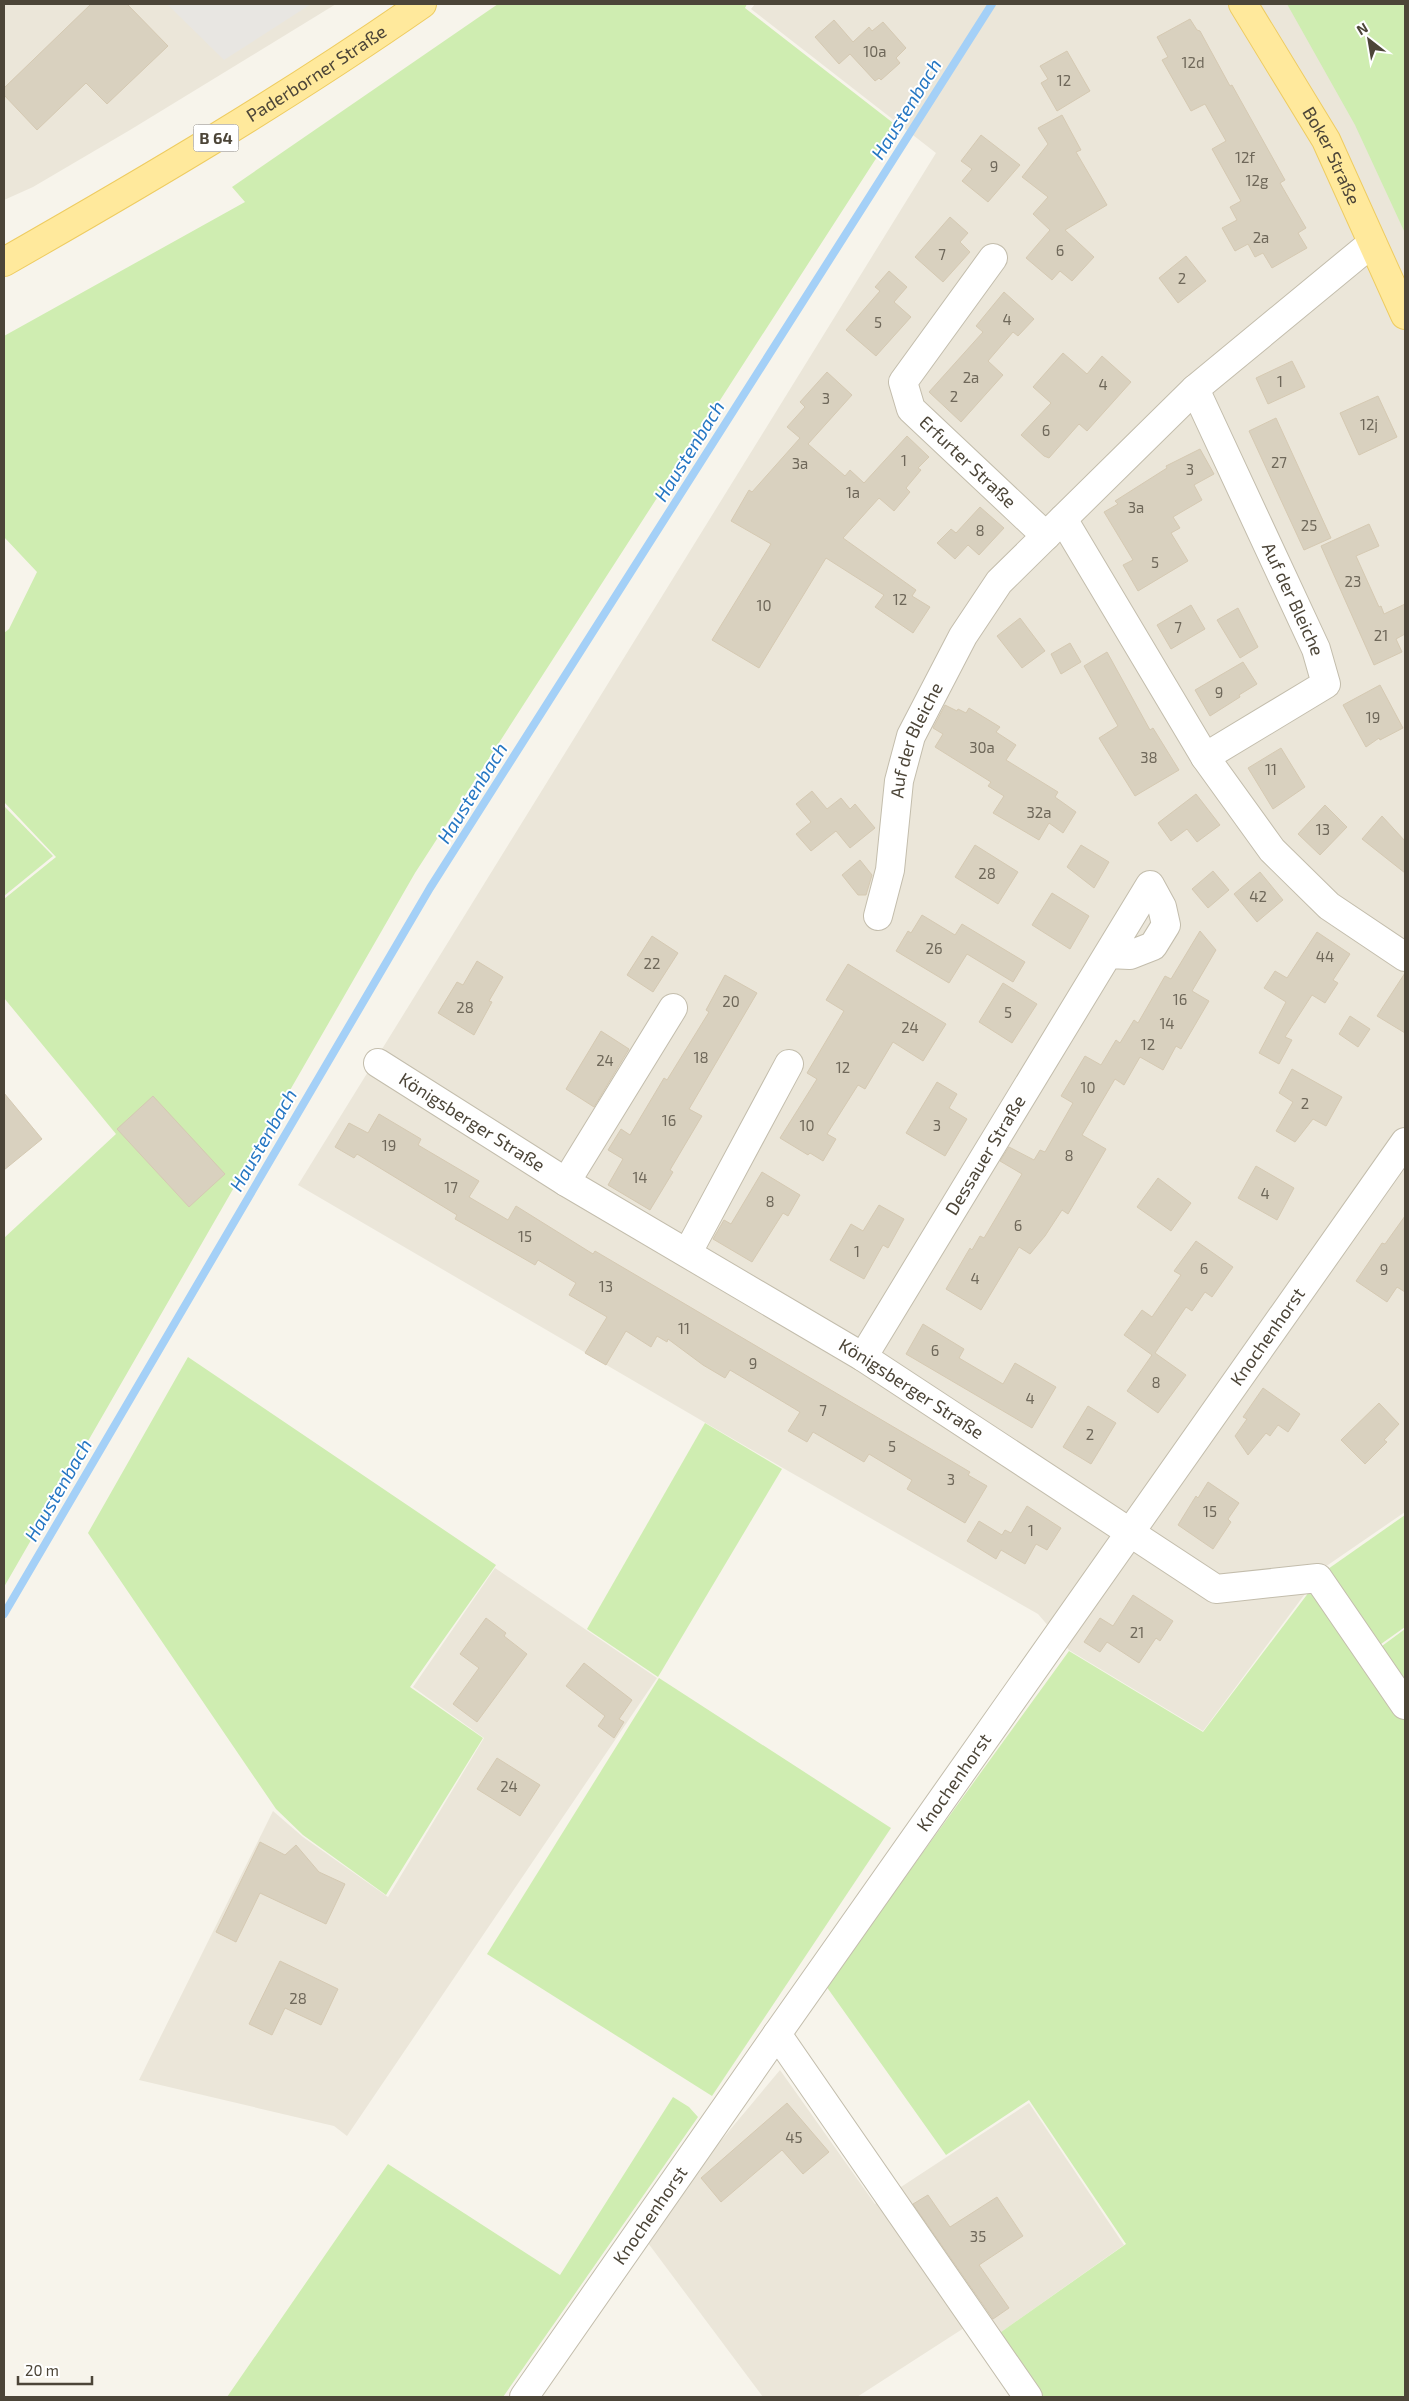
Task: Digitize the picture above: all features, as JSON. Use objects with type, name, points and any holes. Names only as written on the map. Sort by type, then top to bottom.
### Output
[{"type":"main road","name":"Paderborner Straße","points":[[4,262],[209,142],[422,4]]},
{"type":"main road","name":"Boker Straße","points":[[1243,4],[1326,140],[1405,315]]},
{"type":"street","name":"Auf der Bleiche","points":[[878,916],[890,870],[899,781],[911,736],[963,636],[999,582],[1195,389],[1372,243]]},
{"type":"street","name":"Erfurter Straße","points":[[993,258],[904,382],[911,409],[1055,527]]},
{"type":"street","name":"Auf der Bleiche","points":[[1195,389],[1316,649],[1326,684],[1205,757]]},
{"type":"street","points":[[1055,527],[1205,757],[1272,850],[1329,906],[1405,957]]},
{"type":"street","name":"Dessauer Straße","points":[[863,1357],[1108,954]]},
{"type":"street","points":[[566,1182],[673,1008]]},
{"type":"street","name":"Königsberger Straße","points":[[378,1063],[566,1182],[688,1252],[863,1357],[1132,1532]]},
{"type":"street","points":[[688,1252],[789,1064]]},
{"type":"street","name":"Knochenhorst","points":[[524,2397],[1405,1142]]},
{"type":"street","points":[[1132,1532],[1216,1589],[1318,1578],[1405,1705]]},
{"type":"street","points":[[777,2034],[1028,2397]]},
{"type":"shaded area","points":[[4,4],[336,4],[130,130],[33,187],[4,200]]},
{"type":"shaded area","points":[[167,4],[311,4],[224,60]]},
{"type":"shaded area","points":[[755,4],[1405,4],[1405,1512],[1325,1567],[1203,1731],[1069,1650],[1038,1614],[783,1468],[298,1185],[936,153],[751,9]]},
{"type":"shaded area","points":[[495,1568],[657,1678],[347,2136],[334,2126],[139,2080],[273,1811],[303,1837],[388,1897],[484,1738],[413,1687]]},
{"type":"shaded area","points":[[780,2070],[875,2204],[1029,2103],[1124,2245],[994,2337],[964,2328],[857,2397],[763,2397],[642,2235]]},
{"type":"green space","points":[[498,4],[747,4],[745,8],[897,126],[415,873],[4,1587],[4,1238],[116,1134],[4,998],[4,899],[56,857],[4,802],[4,633],[9,629],[37,572],[4,537],[4,336],[245,202],[232,187]]},
{"type":"green space","points":[[1287,4],[1405,4],[1405,233],[1355,125]]},
{"type":"green space","points":[[4,806],[53,856],[4,896]]},
{"type":"green space","points":[[188,1357],[496,1565],[410,1687],[483,1738],[386,1895],[303,1835],[276,1809],[88,1533]]},
{"type":"green space","points":[[705,1423],[782,1469],[658,1677],[587,1629]]},
{"type":"green space","points":[[1405,1515],[1405,1627],[1381,1644],[1328,1569]]},
{"type":"green space","points":[[1309,1592],[1328,1608],[1405,1721],[1405,2397],[1037,2397],[994,2337],[1126,2244],[1029,2100],[946,2155],[826,1986],[1069,1651],[1203,1732]]},
{"type":"green space","points":[[1405,1629],[1405,1680],[1382,1646]]},
{"type":"green space","points":[[659,1678],[891,1828],[712,2096],[487,1954]]},
{"type":"green space","points":[[673,2097],[689,2107],[698,2117],[503,2397],[227,2397],[388,2164],[560,2275]]},
{"type":"building","points":[[91,4],[127,4],[168,46],[107,104],[86,83],[37,130],[4,95],[4,88]]},
{"type":"building","points":[[1190,19],[1197,30],[1200,31],[1230,86],[1232,85],[1285,180],[1280,183],[1306,228],[1298,233],[1307,248],[1272,268],[1263,253],[1255,257],[1248,244],[1235,251],[1222,228],[1237,220],[1230,207],[1241,201],[1212,149],[1226,141],[1205,104],[1191,111],[1162,60],[1168,57],[1157,37]]},
{"type":"building","points":[[834,20],[853,42],[869,27],[872,31],[883,22],[906,48],[896,58],[900,63],[881,80],[879,78],[875,81],[850,54],[839,64],[815,37]]},
{"type":"building","points":[[1067,51],[1090,91],[1057,111],[1041,83],[1048,79],[1040,66]]},
{"type":"building","points":[[1062,115],[1081,150],[1076,152],[1107,205],[1065,230],[1094,257],[1072,281],[1060,271],[1052,280],[1026,258],[1050,230],[1033,214],[1048,197],[1022,177],[1048,144],[1038,128]]},
{"type":"building","points":[[981,135],[1020,165],[988,202],[962,181],[972,169],[961,161]]},
{"type":"building","points":[[950,217],[968,233],[960,242],[970,252],[943,282],[915,257]]},
{"type":"building","points":[[1186,256],[1206,281],[1178,303],[1159,278]]},
{"type":"building","points":[[889,271],[907,287],[894,302],[911,317],[876,356],[846,330],[880,291],[875,287]]},
{"type":"building","points":[[1004,292],[1034,319],[1018,336],[1013,332],[988,361],[1003,375],[961,422],[929,392],[983,332],[976,326]]},
{"type":"building","points":[[1063,353],[1087,374],[1102,356],[1131,382],[1087,431],[1079,424],[1049,458],[1044,456],[1021,435],[1051,403],[1033,387]]},
{"type":"building","points":[[1292,361],[1305,387],[1268,404],[1256,378]]},
{"type":"building","points":[[827,372],[852,395],[808,444],[845,476],[850,470],[864,483],[907,436],[929,457],[918,468],[921,470],[906,488],[910,492],[894,511],[879,498],[843,538],[916,590],[912,596],[930,607],[913,633],[875,607],[884,595],[826,558],[759,668],[712,640],[771,544],[731,521],[749,490],[752,492],[800,438],[787,427],[805,407],[800,402]]},
{"type":"building","points":[[1378,396],[1397,437],[1359,455],[1340,413]]},
{"type":"building","points":[[1276,418],[1331,538],[1304,550],[1249,431]]},
{"type":"building","points":[[1200,449],[1214,474],[1194,485],[1202,500],[1173,517],[1180,528],[1171,533],[1188,561],[1138,591],[1123,565],[1133,560],[1104,512],[1118,504],[1115,501],[1167,468],[1166,466]]},
{"type":"building","points":[[980,507],[1004,528],[979,555],[968,545],[955,559],[937,543],[951,529],[956,533]]},
{"type":"building","points":[[1369,524],[1379,546],[1356,556],[1384,614],[1405,604],[1405,634],[1396,639],[1402,652],[1374,665],[1321,546]]},
{"type":"building","points":[[1191,605],[1205,629],[1171,649],[1157,625]]},
{"type":"building","points":[[1238,608],[1258,647],[1240,658],[1217,620]]},
{"type":"building","points":[[1020,618],[1045,651],[1022,668],[997,636]]},
{"type":"building","points":[[1070,643],[1081,662],[1061,674],[1051,654]]},
{"type":"building","points":[[1107,652],[1150,730],[1153,728],[1179,770],[1135,796],[1099,738],[1118,726],[1084,666]]},
{"type":"building","points":[[1243,662],[1257,684],[1210,716],[1195,690]]},
{"type":"building","points":[[1380,685],[1403,728],[1380,740],[1379,738],[1366,747],[1343,705]]},
{"type":"building","points":[[945,705],[966,713],[969,708],[1000,727],[996,732],[1016,745],[1006,760],[1058,792],[1055,797],[1076,812],[1063,833],[1049,823],[1039,840],[993,813],[1004,796],[988,786],[991,782],[935,747],[943,734],[933,728]]},
{"type":"building","points":[[1281,748],[1305,787],[1273,809],[1248,768]]},
{"type":"building","points":[[812,791],[827,809],[841,798],[850,809],[855,804],[875,828],[850,848],[836,831],[811,851],[796,834],[811,822],[796,804]]},
{"type":"building","points":[[1196,794],[1220,825],[1197,842],[1187,829],[1171,841],[1158,823]]},
{"type":"building","points":[[1325,805],[1347,827],[1320,855],[1298,834]]},
{"type":"building","points":[[1382,816],[1405,841],[1405,873],[1362,839]]},
{"type":"building","points":[[975,845],[1018,872],[998,904],[955,877]]},
{"type":"building","points":[[1081,845],[1109,862],[1094,888],[1067,867]]},
{"type":"building","points":[[860,860],[872,875],[866,895],[858,895],[842,875]]},
{"type":"building","points":[[1213,871],[1229,890],[1208,908],[1192,889]]},
{"type":"building","points":[[1260,872],[1283,900],[1257,922],[1234,894]]},
{"type":"building","points":[[1052,893],[1089,916],[1070,949],[1032,925]]},
{"type":"building","points":[[922,915],[955,935],[962,924],[1025,962],[1013,982],[967,954],[949,983],[896,951],[908,931],[911,933]]},
{"type":"building","points":[[1200,931],[1216,950],[1192,991],[1209,1001],[1181,1049],[1176,1046],[1163,1070],[1140,1057],[1124,1085],[1115,1079],[1082,1135],[1106,1149],[1068,1214],[1062,1210],[1045,1236],[1030,1254],[1019,1247],[981,1310],[946,1289],[970,1248],[972,1250],[980,1236],[984,1238],[1022,1174],[1000,1161],[1009,1147],[1034,1160],[1040,1150],[1045,1152],[1073,1103],[1061,1096],[1085,1056],[1101,1065],[1116,1040],[1120,1043],[1134,1020],[1138,1023],[1165,976],[1171,979]]},
{"type":"building","points":[[1317,932],[1350,954],[1333,980],[1338,983],[1325,1003],[1312,995],[1285,1037],[1292,1040],[1279,1064],[1259,1053],[1286,1002],[1264,988],[1275,971],[1287,978]]},
{"type":"building","points":[[652,936],[678,953],[653,992],[627,975]]},
{"type":"building","points":[[477,961],[503,977],[489,1001],[492,1002],[474,1035],[438,1013],[457,982],[463,985]]},
{"type":"building","points":[[848,964],[946,1024],[923,1061],[893,1042],[865,1089],[858,1085],[827,1134],[836,1139],[823,1161],[810,1153],[808,1155],[780,1138],[817,1079],[807,1073],[844,1011],[826,1000]]},
{"type":"building","points":[[1405,973],[1405,1033],[1377,1016]]},
{"type":"building","points":[[725,975],[757,993],[689,1109],[702,1116],[670,1170],[673,1172],[650,1210],[608,1185],[623,1159],[608,1150],[621,1129],[630,1135],[664,1078],[667,1080],[709,1012],[706,1010]]},
{"type":"building","points":[[1003,983],[1037,1004],[1012,1043],[979,1022]]},
{"type":"building","points":[[1350,1016],[1370,1029],[1358,1047],[1339,1034]]},
{"type":"building","points":[[601,1031],[629,1049],[594,1107],[566,1089]]},
{"type":"building","points":[[1292,1069],[1342,1097],[1326,1126],[1313,1119],[1295,1142],[1276,1131],[1293,1102],[1279,1093]]},
{"type":"building","points":[[937,1082],[957,1094],[949,1108],[967,1119],[945,1156],[906,1133]]},
{"type":"building","points":[[4,1093],[42,1139],[4,1170]]},
{"type":"building","points":[[153,1096],[225,1174],[189,1207],[117,1129]]},
{"type":"building","points":[[379,1114],[421,1139],[418,1145],[479,1181],[469,1197],[508,1220],[516,1206],[593,1254],[595,1251],[970,1472],[968,1475],[987,1486],[965,1523],[907,1489],[912,1480],[869,1454],[864,1462],[813,1432],[807,1442],[788,1431],[800,1412],[730,1370],[725,1378],[703,1365],[668,1339],[667,1342],[657,1336],[651,1347],[626,1331],[606,1365],[585,1353],[607,1317],[569,1295],[576,1283],[538,1260],[535,1265],[455,1219],[457,1215],[357,1154],[354,1158],[335,1147],[349,1123],[368,1133]]},
{"type":"building","points":[[1256,1166],[1294,1188],[1277,1220],[1238,1198]]},
{"type":"building","points":[[762,1172],[800,1195],[788,1216],[783,1213],[752,1262],[713,1239],[724,1220],[731,1224]]},
{"type":"building","points":[[1158,1178],[1191,1203],[1171,1231],[1137,1207]]},
{"type":"building","points":[[879,1205],[904,1219],[888,1248],[883,1245],[864,1279],[830,1260],[851,1224],[863,1231]]},
{"type":"building","points":[[1405,1216],[1405,1292],[1397,1287],[1387,1302],[1356,1281],[1382,1243],[1385,1244]]},
{"type":"building","points":[[1196,1241],[1233,1267],[1212,1297],[1205,1292],[1192,1311],[1186,1307],[1155,1353],[1186,1375],[1158,1413],[1127,1391],[1152,1355],[1124,1335],[1142,1310],[1152,1317],[1181,1275],[1174,1271]]},
{"type":"building","points":[[923,1324],[964,1349],[959,1358],[1003,1384],[1015,1363],[1056,1387],[1032,1428],[906,1354]]},
{"type":"building","points":[[1263,1388],[1300,1414],[1288,1432],[1278,1425],[1270,1436],[1266,1433],[1248,1455],[1235,1436],[1247,1419],[1243,1417]]},
{"type":"building","points":[[1379,1403],[1399,1424],[1384,1440],[1387,1442],[1365,1464],[1341,1440]]},
{"type":"building","points":[[1088,1406],[1116,1423],[1091,1464],[1063,1447]]},
{"type":"building","points":[[1208,1482],[1239,1503],[1228,1519],[1231,1522],[1213,1549],[1178,1525],[1196,1496],[1198,1498]]},
{"type":"building","points":[[1027,1506],[1061,1528],[1047,1550],[1036,1544],[1025,1564],[1001,1550],[996,1559],[967,1541],[979,1521],[1002,1535],[1005,1530],[1011,1533]]},
{"type":"building","points":[[1133,1595],[1173,1621],[1160,1641],[1156,1638],[1139,1663],[1107,1642],[1100,1652],[1084,1642],[1100,1618],[1113,1626]]},
{"type":"building","points":[[486,1618],[506,1633],[504,1636],[527,1654],[477,1722],[453,1704],[479,1668],[460,1654]]},
{"type":"building","points":[[584,1663],[632,1700],[619,1719],[624,1722],[614,1738],[598,1726],[605,1716],[566,1686]]},
{"type":"building","points":[[497,1758],[540,1785],[520,1816],[477,1789]]},
{"type":"building","points":[[260,1842],[285,1855],[296,1845],[319,1872],[345,1884],[326,1924],[260,1893],[236,1942],[216,1932]]},
{"type":"building","points":[[280,1961],[338,1989],[321,2025],[285,2008],[272,2035],[249,2024]]},
{"type":"building","points":[[787,2103],[829,2152],[803,2174],[782,2150],[721,2202],[701,2178]]},
{"type":"building","points":[[928,2195],[950,2227],[997,2197],[1023,2236],[979,2265],[1009,2308],[993,2319],[913,2204]]},
{"type":"waterway","name":"Haustenbach","points":[[4,1614],[430,888],[992,4]]}]
